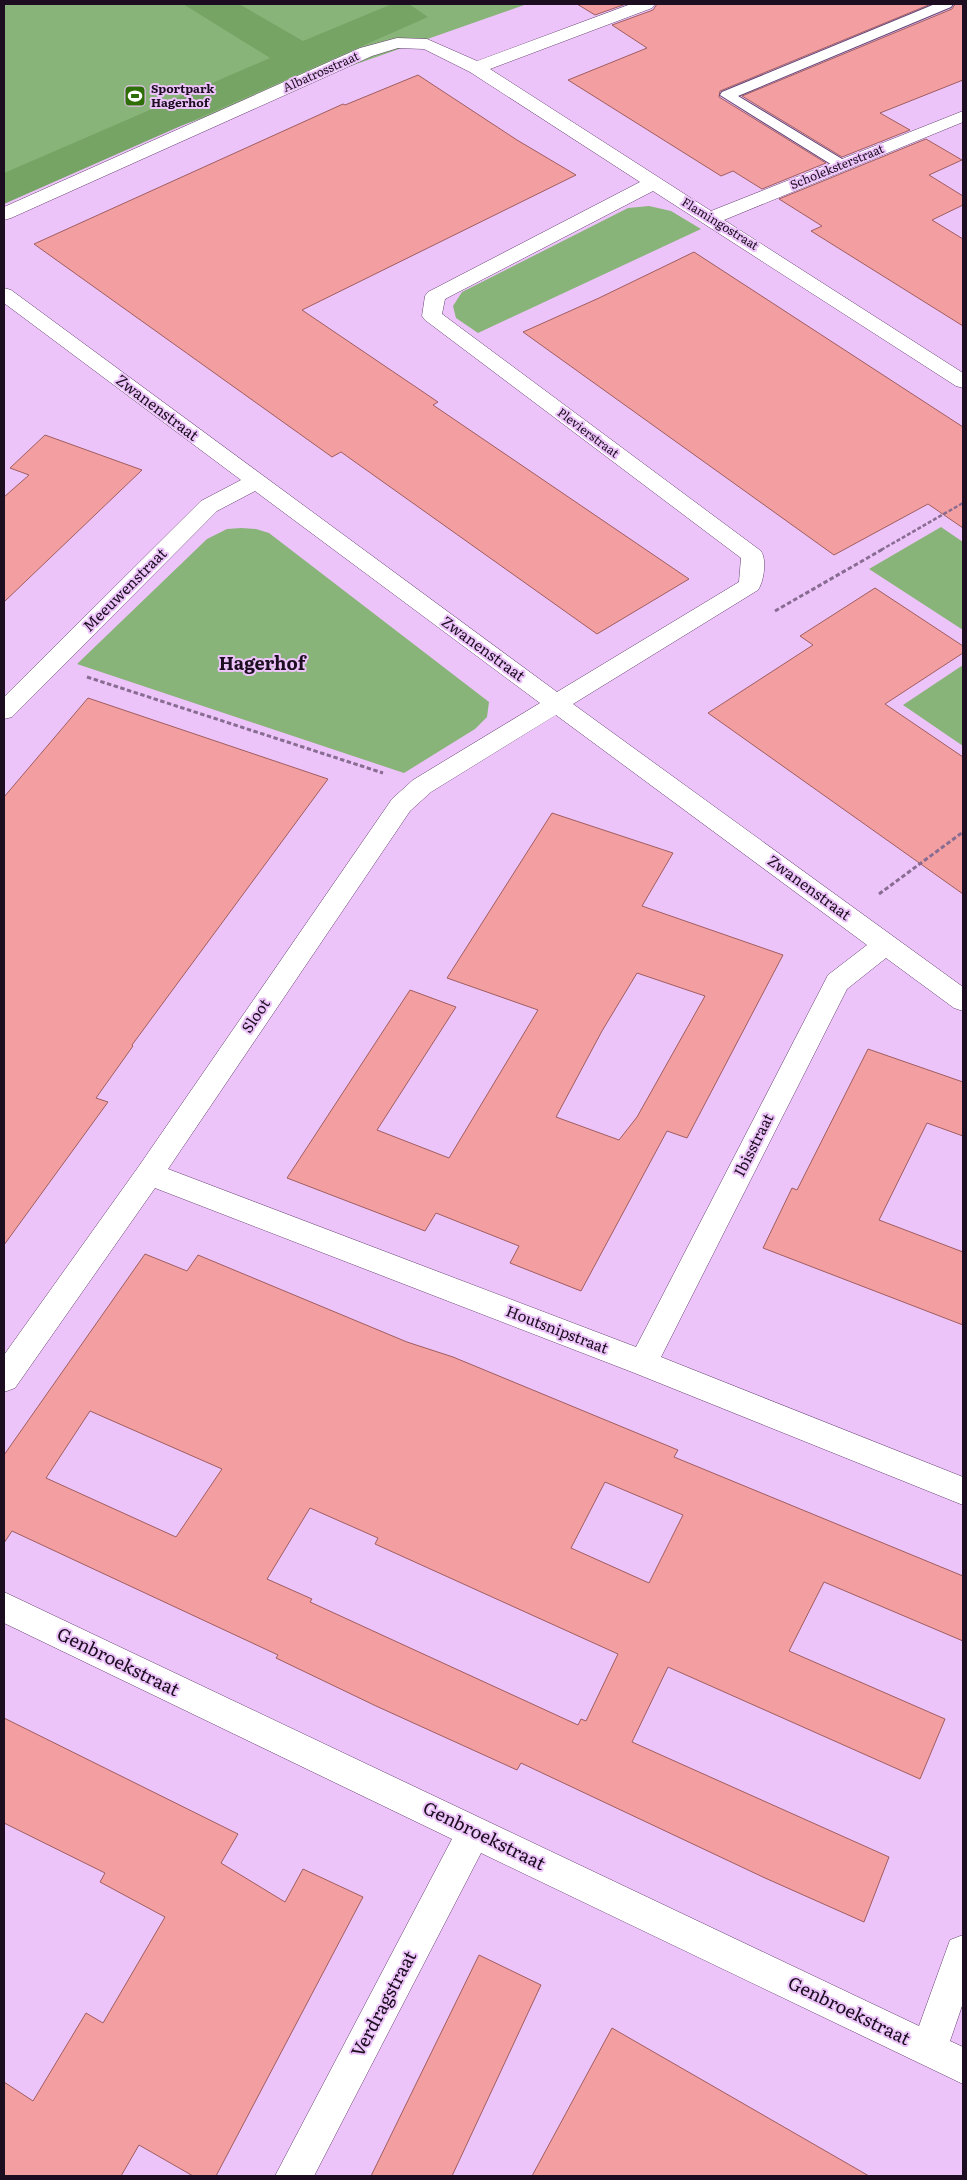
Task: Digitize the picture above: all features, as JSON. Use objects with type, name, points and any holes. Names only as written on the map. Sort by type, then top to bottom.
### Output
[{"type":"street","points":[[476,68],[637,5]]},
{"type":"street","name":"Albatrosstraat","points":[[4,214],[366,52],[397,43],[427,44],[476,68]]},
{"type":"street","name":"Flamingostraat","points":[[476,68],[963,382]]},
{"type":"street","name":"Scholeksterstraat","points":[[711,218],[963,116]]},
{"type":"street","name":"Plevierstraat","points":[[557,704],[750,585],[753,556],[432,316],[435,296],[654,183]]},
{"type":"street","name":"Zwanenstraat","points":[[6,300],[256,481],[963,1001]]},
{"type":"street","name":"Meeuwenstraat","points":[[4,711],[209,506],[256,481]]},
{"type":"street","name":"Sloot","points":[[4,1379],[149,1174],[400,805],[422,786],[557,704]]},
{"type":"street","name":"Ibisstraat","points":[[643,1363],[837,982],[886,944]]},
{"type":"street","name":"Houtsnipstraat","points":[[149,1174],[643,1363],[963,1491]]},
{"type":"street","name":"Genbroekstraat","points":[[4,1607],[963,2066]]},
{"type":"street","name":"Verdragstraat","points":[[294,2176],[474,1832]]},
{"type":"street","points":[[929,2050],[963,1953]]},
{"type":"lane","points":[[842,165],[727,95],[946,4]]},
{"type":"path","points":[[774,611],[963,503]]},
{"type":"path","points":[[50,665],[422,786]]},
{"type":"path","points":[[848,916],[963,832]]},
{"type":"green space","name":"Sportpark Hagerhof","points":[[4,4],[527,4],[4,188]]},
{"type":"green space","points":[[183,4],[239,4],[303,41],[392,4],[409,4],[428,17],[4,204],[4,173],[270,58]]},
{"type":"green space","points":[[649,206],[671,211],[701,229],[478,333],[456,318],[453,306],[462,292],[628,208]]},
{"type":"green space","points":[[941,527],[963,542],[963,630],[869,569]]},
{"type":"green space","points":[[227,529],[256,529],[269,533],[489,702],[487,717],[475,729],[404,773],[77,664],[207,539]]},
{"type":"green space","points":[[963,665],[963,746],[903,705]]},
{"type":"building","points":[[577,4],[626,4],[595,15]]},
{"type":"building","points":[[657,4],[931,4],[720,91],[719,97],[826,163],[762,189],[733,171],[721,176],[568,80],[647,48],[612,25],[653,10]]},
{"type":"building","points":[[955,4],[963,4],[963,80],[880,113],[910,130],[842,157],[742,96],[952,9]]},
{"type":"building","points":[[418,75],[517,140],[576,175],[302,310],[438,402],[433,405],[689,579],[597,634],[341,452],[332,457],[34,244],[343,104],[345,105]]},
{"type":"building","points":[[926,139],[962,160],[929,175],[963,196],[963,205],[932,220],[963,239],[963,326],[811,231],[822,226],[779,199]]},
{"type":"building","points":[[694,252],[963,427],[963,528],[928,504],[834,555],[523,332]]},
{"type":"building","points":[[45,435],[142,470],[4,602],[4,497],[29,475],[10,468]]},
{"type":"building","points":[[875,588],[963,646],[963,653],[885,704],[963,757],[963,894],[708,713],[813,645],[800,636]]},
{"type":"building","points":[[88,698],[328,779],[132,1045],[96,1098],[108,1102],[4,1245],[4,797]]},
{"type":"building","points":[[552,813],[673,853],[642,906],[783,955],[687,1138],[667,1131],[581,1291],[510,1263],[519,1246],[436,1213],[425,1231],[287,1178],[410,990],[456,1007],[377,1130],[449,1158],[538,1010],[447,978]],"holes":[[[637,973],[705,996],[637,1117],[619,1140],[556,1117],[602,1031]]]},
{"type":"building","points":[[868,1049],[963,1082],[963,1136],[927,1123],[879,1220],[963,1252],[963,1325],[763,1248],[792,1188],[797,1190]]},
{"type":"building","points":[[145,1254],[187,1271],[198,1255],[407,1342],[453,1357],[678,1450],[674,1457],[963,1576],[963,1641],[824,1582],[789,1651],[945,1719],[920,1779],[668,1667],[632,1742],[889,1857],[864,1922],[765,1878],[521,1763],[517,1770],[376,1706],[276,1658],[278,1655],[12,1531],[4,1543],[4,1455]],"holes":[[[90,1411],[222,1469],[176,1537],[46,1478]],[[605,1482],[683,1515],[649,1583],[571,1548]],[[310,1508],[378,1538],[375,1544],[618,1654],[586,1721],[581,1719],[578,1725],[310,1602],[312,1599],[267,1579]]]},
{"type":"building","points":[[4,1718],[238,1834],[221,1863],[285,1902],[303,1869],[363,1897],[216,2176],[193,2176],[139,2145],[121,2176],[4,2176],[4,2082],[33,2101],[86,2013],[103,2023],[165,1917],[100,1882],[105,1873],[4,1823]]},
{"type":"building","points":[[479,1955],[541,1985],[452,2176],[371,2176]]},
{"type":"building","points":[[612,2028],[869,2176],[532,2176]]},
{"type":"place","name":"Sportpark Hagerhof","points":[[135,96]]},
{"type":"district","name":"Hagerhof","points":[[262,664]]}]
